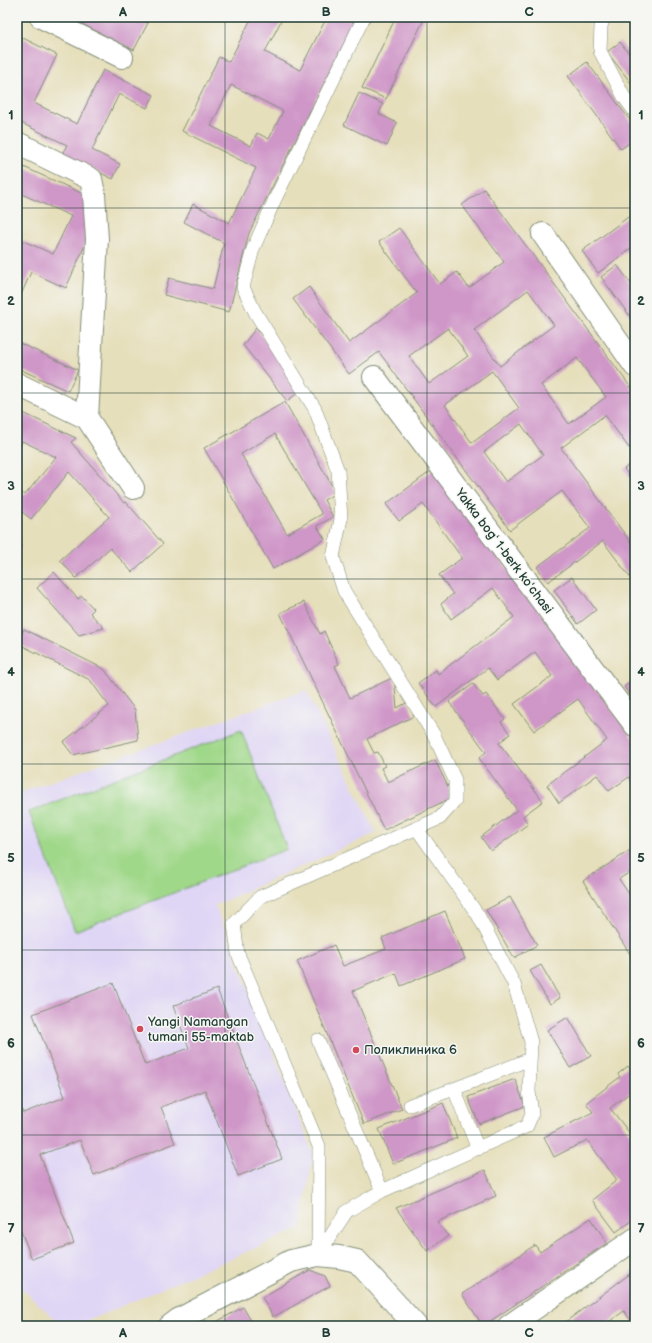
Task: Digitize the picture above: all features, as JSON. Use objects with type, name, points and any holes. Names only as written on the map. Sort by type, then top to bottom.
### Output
[{"type":"street","points":[[41,17],[122,57]]},
{"type":"street","points":[[17,143],[91,179],[94,194],[97,238],[87,418]]},
{"type":"street","points":[[543,234],[635,366]]},
{"type":"street","name":"Yakka bogʻ 1-berk koʻchasi","points":[[374,377],[635,725]]},
{"type":"street","points":[[17,384],[87,418],[133,488]]},
{"type":"street","points":[[509,1326],[635,1238]]},
{"type":"street","points":[[170,1326],[178,1320],[291,1260],[318,1255],[339,1257],[357,1261],[416,1326]]},
{"type":"lane","points":[[318,1255],[319,1146],[238,954],[234,924],[260,897],[440,818],[455,801],[455,780],[434,736],[344,591],[333,556],[341,519],[338,471],[316,408],[254,312],[243,287],[253,249],[275,199],[364,17]]},
{"type":"lane","points":[[604,17],[601,26],[600,51],[624,97],[635,112]]},
{"type":"lane","points":[[318,1255],[347,1211],[382,1191],[527,1126],[532,1114],[529,1091],[531,1042],[514,984],[478,915],[416,829]]},
{"type":"lane","points":[[318,1040],[382,1191]]},
{"type":"lane","points":[[410,1105],[530,1059]]},
{"type":"lane","points":[[454,1089],[478,1149]]},
{"type":"shaded area","name":"Yangi Namangan tumani 55-maktab","points":[[306,690],[376,833],[215,905],[313,1154],[301,1228],[76,1326],[62,1326],[17,1284],[17,794]]},
{"type":"green space","points":[[241,730],[287,849],[75,931],[29,812]]},
{"type":"building","points":[[68,17],[136,17],[148,23],[134,50]]},
{"type":"building","points":[[252,17],[283,17],[265,52],[300,70],[327,17],[342,17],[354,23],[249,233],[229,312],[164,295],[169,278],[213,289],[224,243],[184,222],[193,204],[229,223],[256,168],[182,131],[219,57],[229,62]],"holes":[[[231,85],[283,111],[269,139],[257,133],[251,146],[211,126]]]},
{"type":"building","points":[[396,17],[425,17],[386,99],[362,88]]},
{"type":"building","points":[[23,38],[57,55],[34,103],[77,124],[103,70],[154,95],[147,108],[119,94],[92,150],[120,164],[113,179],[62,154],[67,145],[17,121],[17,51]]},
{"type":"building","points":[[620,42],[635,61],[635,88],[607,52]]},
{"type":"building","points":[[587,62],[635,127],[635,139],[621,149],[568,76]]},
{"type":"building","points":[[359,93],[383,104],[379,114],[397,123],[387,146],[344,125]]},
{"type":"building","points":[[17,164],[88,196],[94,225],[66,288],[31,272],[17,304],[17,238],[53,254],[71,216],[17,192]]},
{"type":"building","points":[[484,189],[635,393],[635,444],[629,448],[605,415],[561,448],[635,548],[635,584],[603,541],[548,582],[537,567],[590,528],[562,491],[510,530],[379,352],[349,374],[293,299],[309,287],[349,343],[417,293],[379,242],[399,228],[440,284],[457,272],[469,288],[504,262],[462,205]],"holes":[[[528,290],[554,325],[500,366],[474,330]],[[448,328],[468,356],[429,384],[409,356]],[[577,358],[606,397],[569,424],[541,385]],[[492,371],[519,408],[472,443],[445,405]],[[521,424],[543,455],[506,482],[484,452]]]},
{"type":"building","points":[[635,212],[635,245],[598,273],[582,251]]},
{"type":"building","points":[[617,265],[635,289],[635,323],[601,277]]},
{"type":"building","points":[[256,328],[303,389],[287,401],[243,345]]},
{"type":"building","points":[[17,342],[78,370],[68,391],[17,368]]},
{"type":"building","points":[[285,402],[336,493],[324,500],[333,517],[317,526],[325,539],[273,569],[204,448]],"holes":[[[275,434],[322,514],[287,534],[241,454]]]},
{"type":"building","points":[[17,403],[22,405],[19,411],[76,438],[71,442],[124,503],[126,502],[163,544],[132,572],[110,548],[76,578],[60,560],[109,517],[69,472],[31,519],[22,512],[19,520],[17,520],[17,491],[25,495],[56,457],[22,441],[17,453]]},
{"type":"building","points":[[635,460],[635,484],[624,469]]},
{"type":"building","points":[[434,469],[635,741],[635,785],[629,777],[609,791],[597,775],[559,803],[547,785],[607,740],[578,699],[534,731],[514,704],[552,676],[535,652],[497,680],[488,668],[436,707],[418,683],[436,670],[438,674],[514,617],[493,588],[451,619],[441,604],[453,594],[439,575],[462,558],[423,504],[399,521],[386,504]]},
{"type":"building","points":[[17,542],[21,545],[17,554]]},
{"type":"building","points":[[54,572],[78,599],[82,596],[94,609],[90,613],[104,628],[79,635],[37,588]]},
{"type":"building","points":[[572,577],[596,610],[578,624],[554,590]]},
{"type":"building","points":[[304,602],[320,634],[324,631],[339,664],[335,666],[350,698],[394,677],[397,708],[408,702],[414,716],[367,739],[374,753],[378,752],[385,766],[381,768],[388,782],[435,760],[453,797],[384,830],[280,613]]},
{"type":"building","points":[[24,629],[104,669],[135,710],[138,740],[73,755],[63,742],[109,706],[90,680],[17,643]]},
{"type":"building","points":[[635,678],[635,702],[624,687]]},
{"type":"building","points":[[473,684],[483,696],[486,694],[505,719],[501,722],[510,734],[499,743],[543,801],[523,816],[528,824],[491,851],[481,837],[517,810],[479,758],[486,752],[449,702]]},
{"type":"building","points":[[635,847],[635,869],[619,879],[635,903],[635,951],[630,954],[583,881]]},
{"type":"building","points":[[510,897],[537,945],[514,958],[486,910]]},
{"type":"building","name":"Поликлиника 6","points":[[445,911],[465,959],[401,986],[396,973],[353,991],[402,1109],[364,1124],[297,961],[334,945],[343,966],[386,949],[382,938]]},
{"type":"building","points":[[541,965],[560,998],[550,1004],[530,971]]},
{"type":"building","points":[[113,983],[145,1065],[189,1048],[173,1006],[217,989],[282,1159],[238,1176],[205,1090],[161,1107],[175,1143],[94,1175],[80,1140],[40,1155],[74,1243],[32,1259],[17,1221],[17,1097],[23,1113],[65,1097],[33,1014]]},
{"type":"building","points":[[568,1017],[591,1056],[570,1068],[547,1030]]},
{"type":"building","points":[[628,1066],[635,1076],[635,1089],[610,1108],[635,1140],[635,1218],[616,1232],[592,1200],[617,1180],[587,1140],[554,1157],[544,1137],[593,1112],[586,1103],[620,1077],[618,1074]]},
{"type":"building","points":[[515,1079],[525,1106],[479,1124],[468,1097]]},
{"type":"building","points":[[443,1103],[457,1138],[393,1164],[379,1129]]},
{"type":"building","points":[[485,1170],[496,1196],[437,1222],[448,1236],[427,1251],[396,1208]]},
{"type":"building","points":[[591,1218],[607,1243],[483,1326],[462,1294],[535,1245],[540,1252]]},
{"type":"building","points":[[310,1270],[325,1276],[330,1286],[273,1317],[262,1297]]},
{"type":"building","points":[[635,1270],[635,1326],[624,1311],[603,1326],[560,1326]]},
{"type":"building","points":[[243,1307],[254,1326],[209,1326],[227,1316]]},
{"type":"place","name":"Yangi Namangan tumani 55-maktab","points":[[140,1029]]},
{"type":"place","name":"Поликлиника 6","points":[[356,1050]]}]
